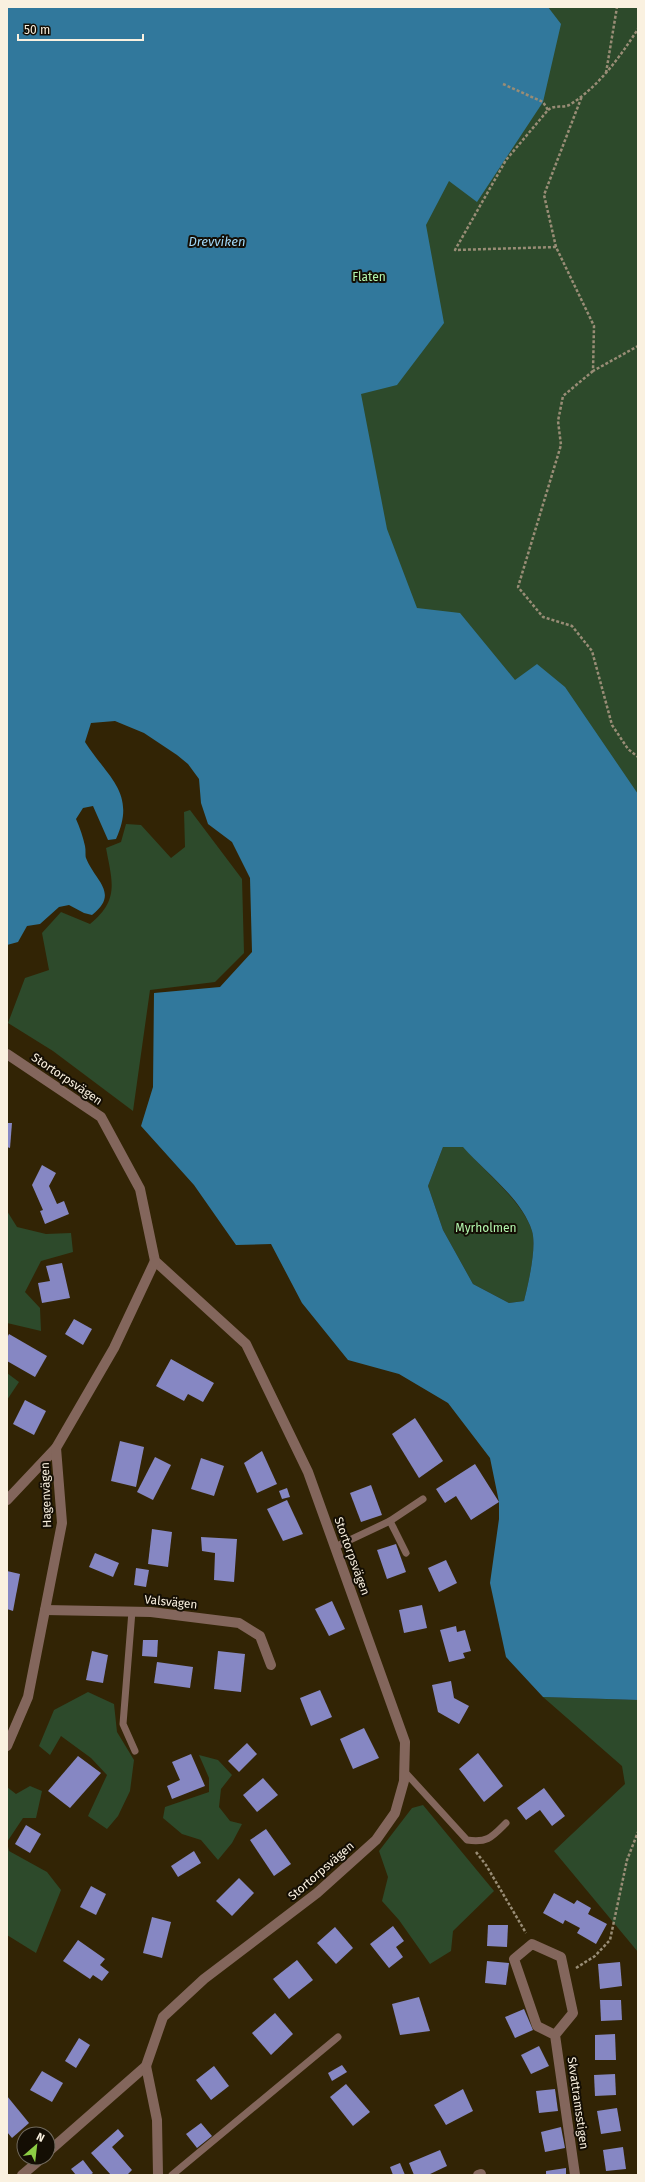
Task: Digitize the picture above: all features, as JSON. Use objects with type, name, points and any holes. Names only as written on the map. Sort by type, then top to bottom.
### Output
[{"type":"street","name":"Stortorpsvägen","points":[[7,1054],[101,1118],[140,1189],[155,1261],[246,1344],[308,1472],[405,1742],[404,1781],[395,1813],[376,1840],[317,1894],[204,1979],[163,2017],[146,2066],[56,2145]]},
{"type":"street","name":"Hagenvägen","points":[[7,1746],[28,1697],[62,1523],[56,1448],[114,1348],[155,1261]]},
{"type":"street","points":[[7,1500],[56,1448]]},
{"type":"street","name":"Valsvägen","points":[[45,1610],[151,1612],[239,1623],[260,1636],[271,1665]]},
{"type":"street","points":[[532,1944],[561,1957],[564,1974],[573,2013],[555,2035],[537,2026],[514,1959],[532,1944]]},
{"type":"street","name":"Skvattramsstigen","points":[[555,2035],[575,2175]]},
{"type":"street","points":[[146,2066],[157,2120],[158,2175]]},
{"type":"street","points":[[22,2175],[33,2166]]},
{"type":"lane","points":[[335,1547],[390,1521],[423,1499]]},
{"type":"lane","points":[[390,1521],[406,1553]]},
{"type":"lane","points":[[132,1611],[122,1724],[135,1751]]},
{"type":"lane","points":[[404,1771],[467,1840],[480,1842],[491,1838],[506,1823]]},
{"type":"lane","points":[[172,2175],[338,2037]]},
{"type":"path","points":[[605,76],[617,7]]},
{"type":"path","points":[[556,247],[455,250],[506,160],[548,110],[552,107],[569,106],[605,76],[638,29]]},
{"type":"path","points":[[503,84],[543,102],[548,110]]},
{"type":"path","points":[[582,96],[544,195],[556,247],[594,326],[593,371]]},
{"type":"path","points":[[638,346],[593,371],[563,396],[558,422],[561,445],[518,586],[543,617],[572,626],[592,651],[612,725],[628,749],[638,757]]},
{"type":"path","points":[[564,1974],[595,1956],[610,1940],[627,1860],[638,1832]]},
{"type":"path","points":[[486,1865],[532,1944]]},
{"type":"green space","name":"Flaten","points":[[7,7],[638,7],[638,1197]]},
{"type":"green space","points":[[190,810],[242,879],[244,953],[215,982],[150,990],[133,1111],[53,1051],[8,1023],[25,978],[49,970],[42,933],[61,912],[90,924],[106,907],[112,889],[106,848],[121,842],[126,824],[141,825],[171,858],[185,847],[184,812]]},
{"type":"green space","name":"Myrholmen","points":[[463,1146],[520,1208],[532,1231],[533,1256],[524,1301],[509,1303],[473,1284],[443,1230],[428,1186],[443,1147]]},
{"type":"green space","points":[[7,1211],[17,1227],[46,1234],[71,1233],[73,1252],[41,1261],[25,1292],[40,1308],[41,1331],[7,1323]]},
{"type":"green space","points":[[7,1373],[19,1382],[7,1400]]},
{"type":"green space","points":[[88,1692],[114,1704],[117,1732],[134,1760],[130,1791],[118,1816],[107,1829],[88,1816],[107,1775],[91,1758],[61,1736],[50,1755],[39,1746],[54,1710]]},
{"type":"green space","points":[[543,1697],[638,1700],[638,1952],[554,1851],[625,1784],[622,1766]]},
{"type":"green space","points":[[199,1755],[218,1760],[232,1775],[221,1789],[219,1807],[230,1821],[242,1824],[232,1843],[218,1860],[201,1840],[182,1834],[163,1818],[165,1807],[209,1792],[209,1778]]},
{"type":"green space","points":[[30,1786],[42,1791],[36,1818],[23,1818],[7,1842],[7,1787],[16,1794]]},
{"type":"green space","points":[[423,1805],[494,1891],[453,1931],[451,1951],[430,1964],[399,1920],[382,1901],[388,1877],[379,1851],[412,1808]]},
{"type":"green space","points":[[7,1842],[9,1851],[47,1872],[61,1890],[36,1953],[7,1935]]},
{"type":"water","name":"Drevviken","points":[[7,7],[548,7],[561,24],[543,102],[477,202],[449,181],[426,225],[444,323],[397,385],[361,394],[387,529],[417,608],[460,613],[515,680],[537,664],[565,687],[638,794],[638,1700],[543,1697],[506,1657],[490,1583],[499,1519],[499,1502],[490,1458],[448,1403],[399,1374],[348,1360],[302,1303],[271,1244],[236,1245],[194,1185],[141,1126],[153,1087],[154,993],[220,987],[252,952],[250,878],[232,842],[208,824],[201,803],[199,779],[188,764],[144,733],[115,721],[91,723],[85,742],[117,787],[123,810],[122,823],[116,839],[108,840],[93,806],[83,808],[76,819],[84,843],[86,858],[103,887],[105,893],[104,900],[100,907],[92,915],[84,913],[69,905],[59,907],[40,924],[27,926],[18,942],[7,945]],"holes":[[[443,1147],[463,1147],[512,1197],[527,1219],[532,1231],[533,1256],[524,1301],[509,1303],[473,1284],[443,1230],[428,1186]]]},
{"type":"building","points":[[7,1123],[12,1123],[10,1148],[7,1147]]},
{"type":"building","points":[[42,1165],[56,1173],[49,1186],[57,1204],[64,1201],[69,1214],[45,1224],[40,1211],[43,1210],[32,1185]]},
{"type":"building","points":[[62,1263],[70,1298],[42,1303],[38,1283],[50,1281],[46,1266]]},
{"type":"building","points":[[74,1319],[92,1329],[83,1345],[65,1334]]},
{"type":"building","points":[[9,1334],[47,1356],[35,1377],[7,1361],[7,1338]]},
{"type":"building","points":[[171,1359],[214,1383],[203,1402],[188,1394],[184,1401],[156,1386]]},
{"type":"building","points":[[25,1400],[46,1411],[34,1435],[13,1424]]},
{"type":"building","points":[[415,1418],[443,1461],[419,1478],[392,1434]]},
{"type":"building","points":[[120,1441],[144,1447],[136,1487],[111,1481]]},
{"type":"building","points":[[262,1451],[277,1484],[257,1493],[244,1463]]},
{"type":"building","points":[[155,1457],[171,1465],[153,1500],[137,1492]]},
{"type":"building","points":[[201,1458],[224,1466],[214,1496],[191,1489]]},
{"type":"building","points":[[475,1464],[499,1502],[471,1520],[456,1496],[445,1503],[436,1489]]},
{"type":"building","points":[[371,1485],[382,1515],[361,1522],[350,1493]]},
{"type":"building","points":[[287,1488],[290,1497],[282,1499],[279,1491]]},
{"type":"building","points":[[287,1500],[303,1534],[283,1541],[267,1509]]},
{"type":"building","points":[[152,1529],[172,1532],[168,1567],[148,1564]]},
{"type":"building","points":[[201,1537],[237,1539],[234,1582],[214,1580],[215,1553],[202,1551]]},
{"type":"building","points":[[396,1544],[406,1572],[387,1579],[377,1550]]},
{"type":"building","points":[[95,1553],[119,1563],[113,1577],[89,1567]]},
{"type":"building","points":[[446,1560],[457,1583],[439,1592],[428,1568]]},
{"type":"building","points":[[136,1568],[149,1570],[146,1587],[134,1585]]},
{"type":"building","points":[[7,1571],[20,1574],[13,1611],[7,1609]]},
{"type":"building","points":[[332,1601],[345,1629],[329,1636],[315,1609]]},
{"type":"building","points":[[422,1605],[427,1628],[404,1633],[399,1610]]},
{"type":"building","points":[[456,1626],[457,1632],[465,1630],[471,1651],[463,1653],[465,1658],[449,1662],[440,1630]]},
{"type":"building","points":[[143,1640],[158,1640],[157,1657],[142,1656]]},
{"type":"building","points":[[92,1651],[108,1655],[103,1683],[86,1680]]},
{"type":"building","points":[[218,1651],[245,1654],[241,1692],[214,1689]]},
{"type":"building","points":[[157,1662],[193,1667],[190,1688],[154,1683]]},
{"type":"building","points":[[451,1681],[454,1698],[469,1706],[459,1724],[438,1712],[432,1685]]},
{"type":"building","points":[[320,1690],[332,1717],[311,1726],[300,1698]]},
{"type":"building","points":[[364,1728],[379,1758],[353,1769],[340,1739]]},
{"type":"building","points":[[247,1743],[257,1754],[239,1772],[228,1761]]},
{"type":"building","points":[[478,1753],[503,1786],[484,1802],[459,1769]]},
{"type":"building","points":[[191,1754],[205,1786],[172,1799],[167,1786],[180,1780],[172,1762]]},
{"type":"building","points":[[78,1756],[101,1773],[70,1808],[48,1791]]},
{"type":"building","points":[[263,1778],[278,1795],[257,1812],[243,1795]]},
{"type":"building","points":[[544,1788],[565,1816],[552,1826],[540,1810],[526,1820],[517,1808]]},
{"type":"building","points":[[26,1825],[41,1834],[30,1853],[15,1844]]},
{"type":"building","points":[[266,1829],[291,1864],[274,1876],[250,1840]]},
{"type":"building","points":[[194,1851],[201,1863],[178,1877],[171,1866]]},
{"type":"building","points":[[239,1878],[254,1893],[232,1916],[216,1901]]},
{"type":"building","points":[[91,1886],[106,1894],[96,1915],[80,1907]]},
{"type":"building","points":[[554,1893],[574,1904],[577,1900],[591,1908],[588,1914],[607,1924],[596,1944],[577,1933],[580,1928],[565,1920],[563,1924],[543,1913]]},
{"type":"building","points":[[152,1917],[171,1922],[162,1958],[143,1953]]},
{"type":"building","points":[[488,1925],[508,1925],[507,1947],[487,1946]]},
{"type":"building","points":[[393,1926],[404,1941],[396,1947],[403,1957],[389,1968],[370,1944]]},
{"type":"building","points":[[335,1927],[353,1948],[336,1964],[317,1943]]},
{"type":"building","points":[[78,1940],[105,1959],[100,1965],[109,1972],[102,1981],[93,1975],[90,1979],[63,1961]]},
{"type":"building","points":[[297,1960],[313,1980],[289,1999],[273,1979]]},
{"type":"building","points":[[487,1961],[509,1963],[506,1985],[485,1983]]},
{"type":"building","points":[[620,1962],[622,1986],[600,1989],[598,1964]]},
{"type":"building","points":[[419,1997],[430,2031],[400,2035],[392,2004]]},
{"type":"building","points":[[600,2000],[621,2000],[622,2020],[601,2021]]},
{"type":"building","points":[[524,2009],[533,2030],[515,2038],[505,2017]]},
{"type":"building","points":[[275,2013],[293,2034],[271,2055],[252,2033]]},
{"type":"building","points":[[615,2034],[616,2060],[595,2060],[595,2035]]},
{"type":"building","points":[[79,2038],[90,2045],[76,2068],[65,2061]]},
{"type":"building","points":[[539,2046],[549,2066],[531,2074],[521,2055]]},
{"type":"building","points":[[342,2065],[347,2072],[332,2081],[328,2073]]},
{"type":"building","points":[[214,2066],[229,2086],[211,2100],[196,2080]]},
{"type":"building","points":[[42,2071],[63,2083],[52,2102],[30,2090]]},
{"type":"building","points":[[615,2074],[616,2095],[595,2096],[594,2075]]},
{"type":"building","points":[[346,2084],[370,2112],[353,2126],[330,2097]]},
{"type":"building","points":[[463,2089],[473,2111],[446,2125],[434,2105]]},
{"type":"building","points":[[555,2089],[558,2111],[539,2113],[536,2091]]},
{"type":"building","points":[[7,2096],[29,2123],[26,2126],[16,2126],[16,2134],[12,2138],[7,2132]]},
{"type":"building","points":[[617,2108],[621,2131],[601,2134],[597,2111]]},
{"type":"building","points":[[201,2123],[212,2136],[197,2148],[186,2134]]},
{"type":"building","points":[[561,2127],[565,2148],[545,2152],[541,2132]]},
{"type":"building","points":[[118,2129],[124,2136],[112,2147],[132,2170],[127,2175],[111,2175],[91,2153]]},
{"type":"building","points":[[623,2147],[626,2169],[606,2171],[603,2150]]},
{"type":"building","points":[[440,2150],[447,2166],[428,2175],[414,2175],[409,2163]]},
{"type":"building","points":[[83,2160],[93,2173],[90,2175],[76,2175],[71,2169]]},
{"type":"building","points":[[400,2163],[405,2175],[393,2175],[390,2167]]},
{"type":"building","points":[[566,2168],[566,2175],[546,2175],[546,2171]]}]
